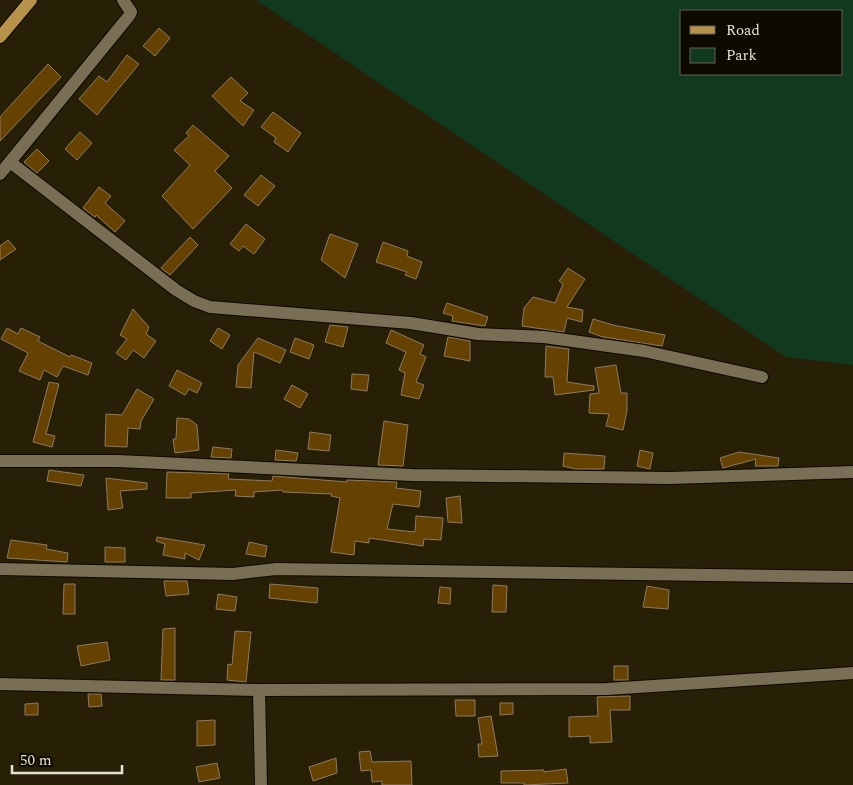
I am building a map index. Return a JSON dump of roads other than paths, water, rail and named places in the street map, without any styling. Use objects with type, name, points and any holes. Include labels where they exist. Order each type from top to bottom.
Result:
[{"type":"main road","points":[[0,37],[31,0]]},
{"type":"street","points":[[0,174],[129,16],[131,12],[129,6],[123,0]]},
{"type":"street","points":[[10,162],[176,290],[194,301],[210,307],[411,323],[478,334],[553,339],[644,350],[762,377]]},
{"type":"street","points":[[0,461],[118,461],[412,475],[670,478],[853,472]]},
{"type":"street","points":[[0,569],[233,574],[276,569],[853,577]]},
{"type":"street","points":[[0,684],[259,690],[607,689],[853,673]]},
{"type":"street","points":[[259,690],[261,785]]}]
